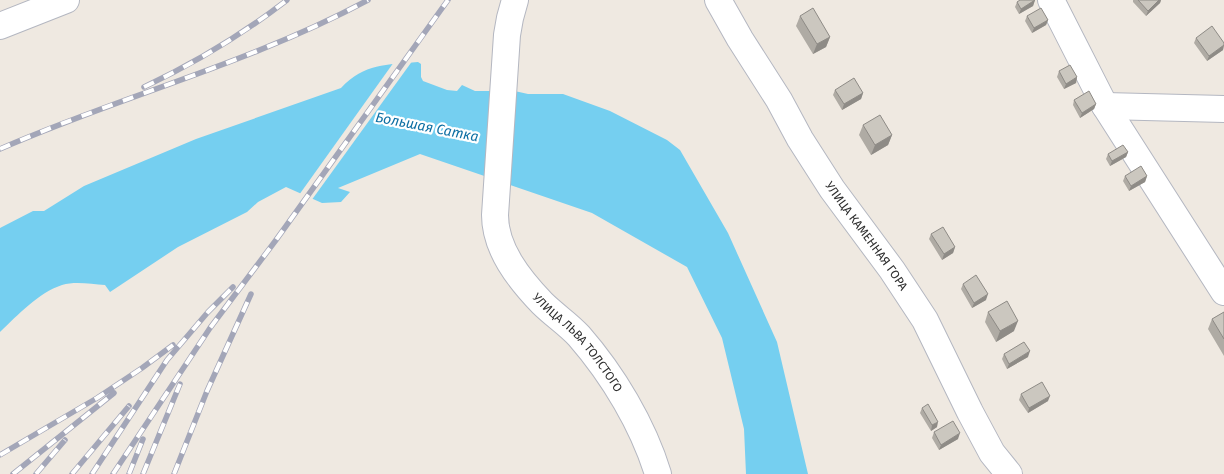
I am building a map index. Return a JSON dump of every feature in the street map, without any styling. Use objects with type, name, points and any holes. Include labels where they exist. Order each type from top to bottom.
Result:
[{"type":"street","points":[[0,26],[66,0]]},
{"type":"street","name":"УЛИЦА ЛЬВА ТОЛСТОГО","points":[[515,0],[507,35],[496,215],[497,237],[508,260],[538,299],[579,336],[604,370],[638,421],[651,450],[658,474]]},
{"type":"street","name":"УЛИЦА КАМЕННАЯ ГОРА","points":[[718,0],[740,39],[779,100],[800,139],[832,189],[892,270],[926,320],[957,387],[992,453],[1009,474]]},
{"type":"street","points":[[1051,0],[1105,106],[1224,292]]},
{"type":"street","points":[[1105,106],[1224,110]]},
{"type":"water","name":"Большая Сатка","points":[[418,62],[421,64],[421,77],[423,81],[447,90],[457,91],[462,85],[475,91],[489,91],[502,88],[528,94],[563,94],[610,111],[667,140],[680,150],[728,233],[777,342],[808,474],[746,474],[744,429],[722,338],[687,267],[592,213],[420,154],[338,188],[350,192],[341,202],[322,203],[286,187],[258,202],[247,212],[178,247],[110,292],[105,285],[72,283],[62,285],[45,293],[0,332],[0,228],[33,211],[44,211],[84,186],[196,139],[341,88],[367,70],[386,65]]},
{"type":"pier","points":[[413,60],[311,201],[299,195],[394,62]]},
{"type":"building","points":[[1020,0],[1035,0],[1021,9],[1017,2]]},
{"type":"building","points":[[1138,0],[1159,0],[1148,11]]},
{"type":"building","points":[[813,8],[830,37],[817,44],[800,16]]},
{"type":"building","points":[[1041,8],[1048,20],[1034,28],[1027,16]]},
{"type":"building","points":[[1212,26],[1224,45],[1209,56],[1196,38]]},
{"type":"building","points":[[1070,65],[1077,77],[1066,84],[1059,71]]},
{"type":"building","points":[[854,78],[863,93],[844,104],[835,90]]},
{"type":"building","points":[[1089,91],[1096,104],[1082,113],[1074,100]]},
{"type":"building","points":[[880,115],[892,135],[875,145],[863,125]]},
{"type":"building","points":[[1123,145],[1128,152],[1112,161],[1108,154]]},
{"type":"building","points":[[1141,166],[1147,176],[1131,186],[1125,176]]},
{"type":"building","points":[[943,227],[955,247],[944,254],[931,234]]},
{"type":"building","points":[[976,275],[988,294],[974,303],[963,284]]},
{"type":"building","points":[[1007,301],[1018,321],[1000,331],[988,312]]},
{"type":"building","points":[[1224,312],[1224,339],[1212,319]]},
{"type":"building","points":[[1024,342],[1030,351],[1009,364],[1004,354]]},
{"type":"building","points":[[1042,382],[1050,396],[1029,408],[1021,394]]},
{"type":"building","points":[[928,404],[938,422],[932,425],[922,408]]},
{"type":"building","points":[[953,421],[960,433],[941,445],[934,432]]},
{"type":"railway","points":[[144,87],[218,47],[253,25],[287,0]]},
{"type":"railway","points":[[0,149],[92,112],[232,61],[324,22],[368,0]]},
{"type":"railway","points":[[113,474],[210,328],[276,240],[448,0]]},
{"type":"railway","points":[[92,474],[167,360],[208,312],[233,287]]},
{"type":"railway","points":[[174,474],[207,391],[251,294]]},
{"type":"railway","points":[[0,455],[97,398],[173,345]]},
{"type":"railway","points":[[143,474],[180,384]]},
{"type":"railway","points":[[13,474],[114,393]]},
{"type":"railway","points":[[72,474],[129,406]]},
{"type":"railway","points":[[129,474],[143,439]]},
{"type":"railway","points":[[36,474],[65,440]]}]
